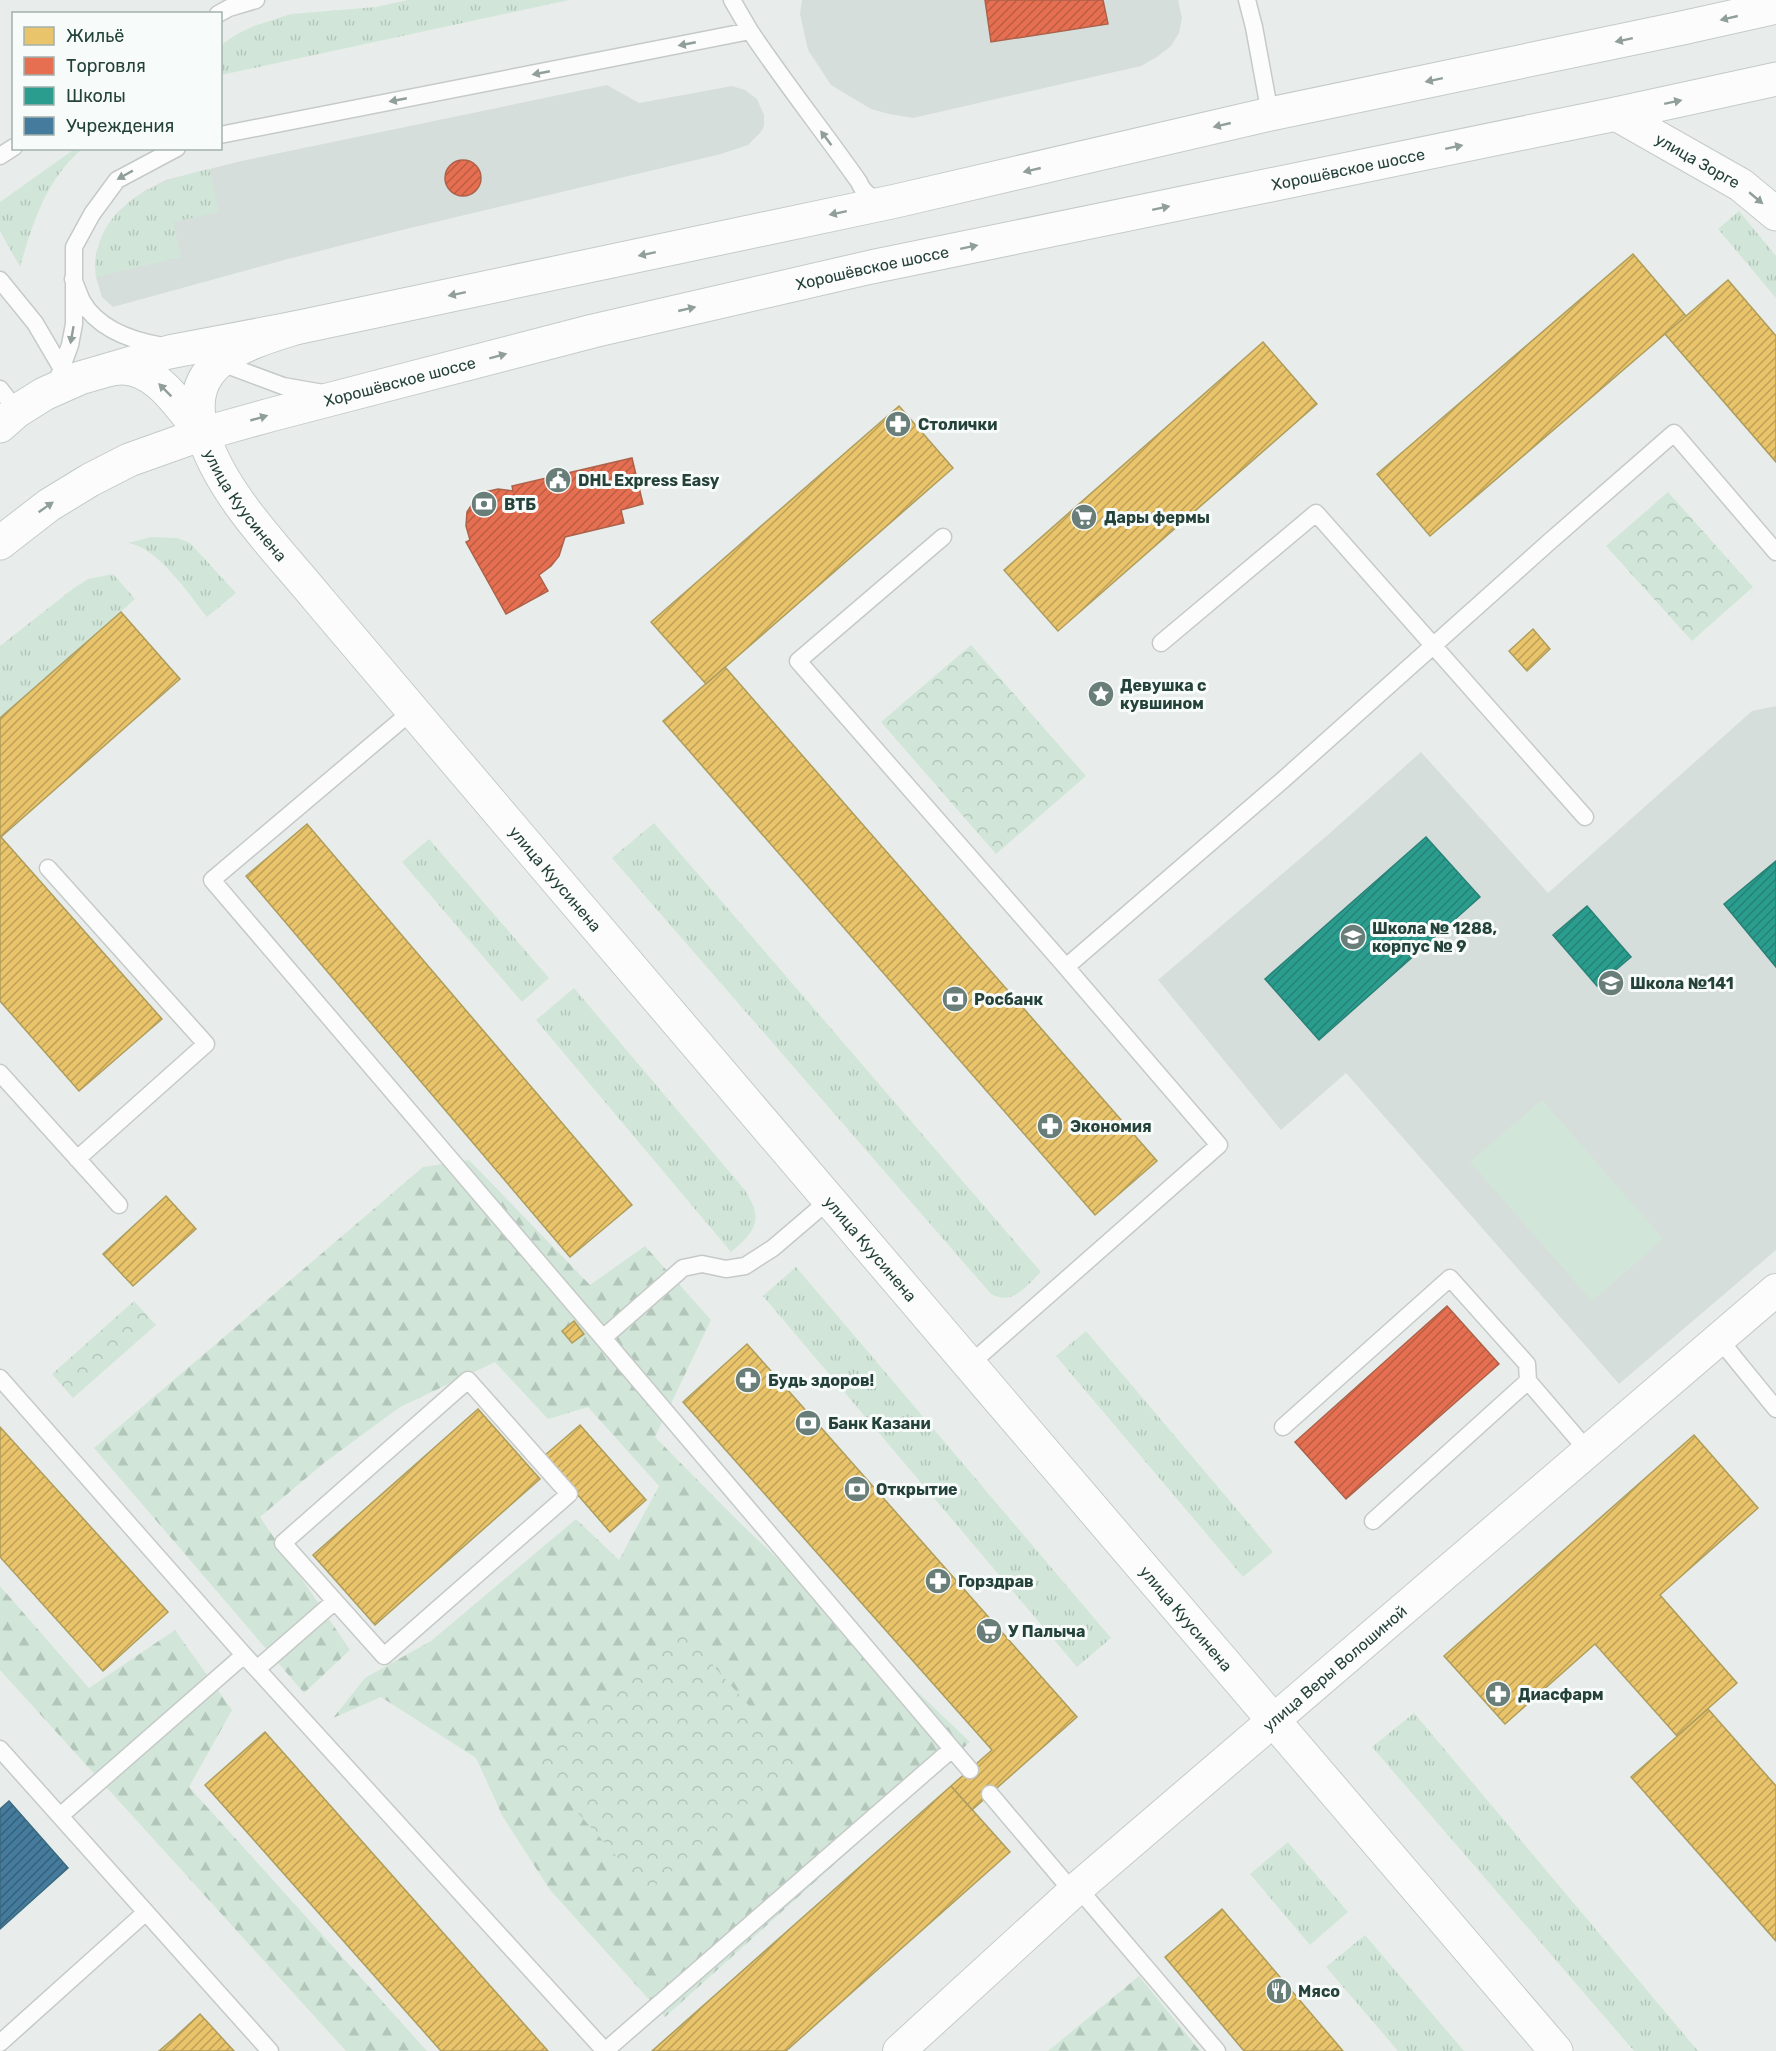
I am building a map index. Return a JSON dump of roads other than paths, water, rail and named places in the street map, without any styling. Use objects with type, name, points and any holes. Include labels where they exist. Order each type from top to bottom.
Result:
[{"type":"main road","points":[[94,373],[169,352],[295,328],[896,201],[1270,114],[1776,7]]},
{"type":"main road","name":"Хорошёвское шоссе","points":[[0,543],[49,505],[129,460],[202,434],[270,415],[593,331],[871,267],[1776,79]]},
{"type":"main road","name":"улица Зорге","points":[[1616,114],[1741,184],[1776,214]]},
{"type":"main road","points":[[202,434],[198,399],[202,385],[217,361],[239,347],[295,328]]},
{"type":"main road","points":[[6,409],[58,379],[120,367],[133,367],[145,373],[181,406],[202,434]]},
{"type":"main road","name":"улица Куусинена","points":[[202,434],[227,485],[252,519],[412,711],[1556,2051]]},
{"type":"street","name":"улица Веры Волошиной","points":[[899,2051],[1076,1890],[1776,1290]]},
{"type":"lane","points":[[222,12],[256,0]]},
{"type":"lane","points":[[732,0],[776,70],[800,99],[863,192],[883,201],[896,201]]},
{"type":"lane","points":[[1247,0],[1270,114]]},
{"type":"lane","points":[[222,135],[750,31]]},
{"type":"lane","points":[[58,379],[70,345],[74,324],[74,247],[92,214],[117,180],[173,150]]},
{"type":"lane","points":[[73,279],[83,303],[105,326],[141,342],[184,350],[283,386],[314,393],[360,393]]},
{"type":"lane","points":[[0,280],[35,323],[58,379]]},
{"type":"lane","points":[[1066,967],[1284,779],[1674,433],[1776,552]]},
{"type":"lane","points":[[1161,643],[1316,513],[1585,817]]},
{"type":"lane","points":[[943,537],[798,662],[1066,967],[1219,1146],[969,1365]]},
{"type":"lane","points":[[412,711],[212,880],[970,1770]]},
{"type":"lane","points":[[48,868],[206,1044],[77,1159]]},
{"type":"lane","points":[[0,1073],[119,1205]]},
{"type":"lane","points":[[603,1338],[683,1268],[702,1264],[726,1269],[745,1266],[773,1248],[828,1201]]},
{"type":"lane","points":[[1283,1427],[1450,1278],[1527,1364],[1528,1381],[1588,1451]]},
{"type":"lane","points":[[1719,1339],[1776,1409]]},
{"type":"lane","points":[[0,1378],[244,1655],[605,2051],[952,1749]]},
{"type":"lane","points":[[468,1380],[569,1494],[384,1656],[335,1601],[284,1542],[468,1380]]},
{"type":"lane","points":[[1372,1521],[1528,1381]]},
{"type":"lane","points":[[257,1669],[335,1601]]},
{"type":"lane","points":[[60,1816],[244,1655]]},
{"type":"lane","points":[[3,1759],[60,1816],[270,2051]]},
{"type":"lane","points":[[990,1794],[1217,2051]]},
{"type":"lane","points":[[0,2043],[146,1912]]},
{"type":"place","name":"Столички","points":[[898,424]]},
{"type":"place","name":"DHL Express Easy","points":[[558,480]]},
{"type":"place","name":"ВТБ","points":[[484,504]]},
{"type":"place","name":"Дары фермы","points":[[1084,517]]},
{"type":"place","name":"Девушка с кувшином","points":[[1101,694]]},
{"type":"place","name":"Школа № 1288, корпус № 9","points":[[1353,937]]},
{"type":"place","name":"Школа №141","points":[[1611,983]]},
{"type":"place","name":"Росбанк","points":[[955,999]]},
{"type":"place","name":"Экономия","points":[[1050,1126]]},
{"type":"place","name":"Будь здоров!","points":[[748,1380]]},
{"type":"place","name":"Банк Казани","points":[[808,1423]]},
{"type":"place","name":"Открытие","points":[[857,1489]]},
{"type":"place","name":"Горздрав","points":[[938,1581]]},
{"type":"place","name":"У Палыча","points":[[989,1631]]},
{"type":"place","name":"Диасфарм","points":[[1498,1694]]},
{"type":"place","name":"Мясо","points":[[1279,1991]]}]
